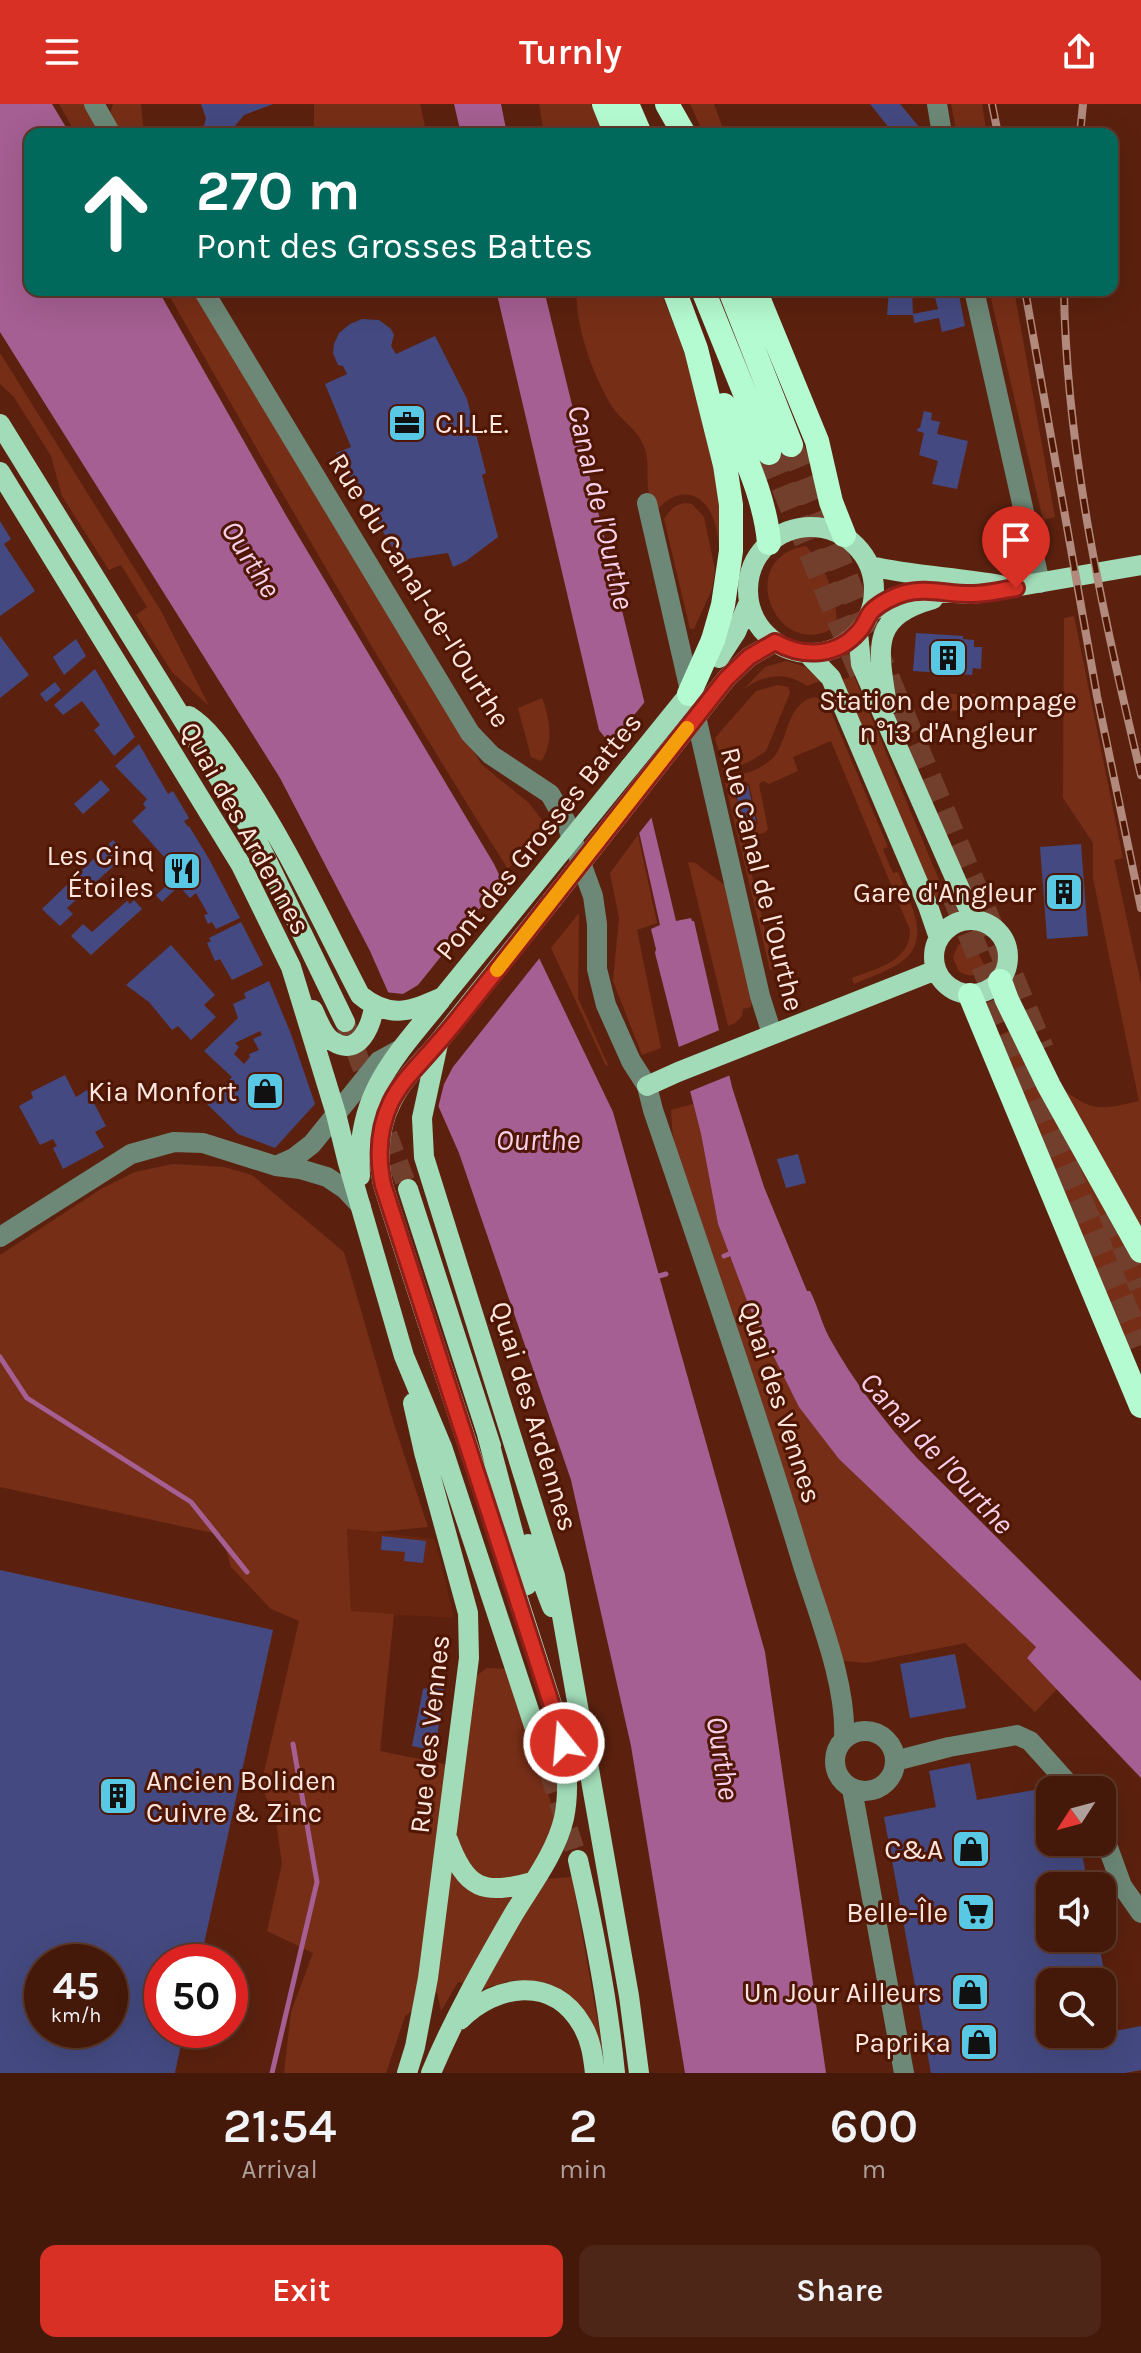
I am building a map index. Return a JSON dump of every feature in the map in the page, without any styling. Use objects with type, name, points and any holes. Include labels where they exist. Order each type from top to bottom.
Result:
[{"type":"highway","points":[[604,104],[614,128]]},
{"type":"highway","points":[[627,104],[637,128]]},
{"type":"highway","points":[[654,104],[664,128]]},
{"type":"highway","points":[[667,104],[681,128]]},
{"type":"highway","points":[[676,296],[696,349],[725,465],[731,505],[729,565],[716,649],[689,694]]},
{"type":"highway","points":[[706,296],[780,449],[732,296]]},
{"type":"highway","points":[[757,296],[817,441],[831,502],[844,535]]},
{"type":"highway","points":[[696,349],[713,376],[761,501],[769,543]]},
{"type":"highway","points":[[1000,981],[1049,1086],[1141,1251]]},
{"type":"highway","points":[[970,995],[1141,1406]]},
{"type":"main road","name":"Quai des Ardennes","points":[[0,425],[256,838],[345,1022]]},
{"type":"main road","name":"Quai des Ardennes","points":[[0,472],[241,865],[291,967],[404,1356],[442,1447],[540,1744]]},
{"type":"main road","points":[[805,527],[825,528],[844,535],[870,566],[874,581],[871,612],[858,633],[843,645],[825,652],[807,653],[785,648],[758,624],[749,602],[751,569],[758,555],[785,532],[805,527]]},
{"type":"main road","points":[[871,612],[904,593],[914,591],[974,594],[1141,565]]},
{"type":"main road","points":[[870,566],[906,574],[975,580],[1016,588]]},
{"type":"main road","points":[[890,729],[882,675],[884,633],[892,619],[908,607],[951,593]]},
{"type":"main road","points":[[716,649],[736,632],[749,602]]},
{"type":"main road","points":[[858,633],[861,664],[973,919]]},
{"type":"main road","name":"Pont des Grosses Battes","points":[[564,1743],[383,1185],[379,1143],[391,1102],[406,1078],[438,1044],[726,679],[749,657],[775,642]]},
{"type":"main road","points":[[807,653],[831,678],[939,938]]},
{"type":"main road","name":"Pont des Grosses Battes","points":[[361,1206],[359,1153],[364,1116],[377,1085],[401,1049],[689,694]]},
{"type":"main road","points":[[177,709],[196,720],[219,744],[264,810],[360,995],[374,1007],[392,1011],[420,1007],[443,997]]},
{"type":"main road","points":[[973,919],[986,922],[998,930],[1006,941],[1009,955],[1007,969],[1000,981],[987,992],[970,995],[944,983],[936,970],[935,948],[947,928],[959,921],[973,919]]},
{"type":"main road","points":[[291,967],[324,1032],[334,1042],[349,1046],[360,1041],[374,1007]]},
{"type":"main road","points":[[647,1086],[936,970]]},
{"type":"main road","name":"Pont des Grosses Battes","points":[[424,1157],[422,1118],[438,1044]]},
{"type":"main road","name":"Quai des Ardennes","points":[[424,1157],[555,1576],[612,1891],[639,2073]]},
{"type":"main road","name":"Quai des Ardennes","points":[[408,1189],[487,1434],[567,1648]]},
{"type":"main road","name":"Rue des Vennes","points":[[404,1356],[424,1452],[468,1613],[469,1658],[428,1978],[407,2073]]},
{"type":"main road","points":[[431,2073],[448,2032],[549,1856],[564,1819],[568,1785],[564,1743],[550,1670],[487,1434]]},
{"type":"main road","points":[[447,1836],[454,1858],[473,1882],[506,1889],[533,1882]]},
{"type":"main road","points":[[578,1860],[604,1985],[615,2073]]},
{"type":"main road","points":[[448,2032],[468,2012],[495,1995],[529,1990],[546,1993],[557,1998],[581,2023],[591,2047],[595,2073]]},
{"type":"street","points":[[94,104],[108,128]]},
{"type":"street","points":[[937,104],[941,128]]},
{"type":"street","name":"Rue du Canal-de-l'Ourthe","points":[[207,296],[470,733],[491,755],[550,794],[566,822],[593,896],[597,924],[597,969],[606,1005],[631,1061],[647,1086]]},
{"type":"street","points":[[975,296],[1040,583]]},
{"type":"street","name":"Rue Canal de l'Ourthe","points":[[647,503],[756,981],[772,1034]]},
{"type":"street","points":[[276,1166],[294,1158],[312,1144],[379,1061],[401,1049]]},
{"type":"street","name":"Quai des Vennes","points":[[647,1086],[768,1449],[833,1662],[846,1716],[844,1738]]},
{"type":"street","points":[[0,1237],[131,1154],[174,1142],[203,1143],[276,1166],[327,1177],[345,1189],[361,1206]]},
{"type":"street","points":[[862,1731],[872,1732],[889,1742],[895,1761],[889,1780],[872,1791],[862,1792],[844,1783],[834,1766],[838,1746],[844,1738],[862,1731]]},
{"type":"street","points":[[895,1761],[949,1747],[1017,1735],[1030,1741],[1061,1776]]},
{"type":"street","points":[[852,1789],[904,2073]]},
{"type":"street","points":[[1111,1856],[1122,1886],[1141,1913]]},
{"type":"shaded area","points":[[59,104],[87,104],[101,128],[73,128]]},
{"type":"shaded area","points":[[113,104],[141,104],[143,128],[115,128],[109,118]]},
{"type":"shaded area","points":[[314,104],[420,104],[426,128],[313,128]]},
{"type":"shaded area","points":[[539,104],[591,104],[600,128],[543,128]]},
{"type":"shaded area","points":[[690,104],[714,104],[723,128],[701,128]]},
{"type":"shaded area","points":[[951,104],[982,104],[986,128],[956,128]]},
{"type":"shaded area","points":[[169,296],[201,296],[482,765],[529,803],[545,824],[508,869],[376,654]]},
{"type":"shaded area","points":[[576,296],[662,296],[687,358],[722,483],[722,561],[713,518],[701,501],[694,496],[678,495],[655,513],[649,494],[644,446],[607,398],[580,327]]},
{"type":"shaded area","points":[[990,296],[1015,296],[1055,517],[1043,520]]},
{"type":"shaded area","points":[[0,353],[161,611],[209,706],[172,672],[136,615],[147,607],[121,565],[109,570],[62,496],[51,456],[14,397],[0,384]]},
{"type":"shaded area","points":[[692,504],[704,517],[715,570],[712,589],[694,629],[690,629],[664,519],[673,508]]},
{"type":"shaded area","points":[[806,546],[829,583],[835,604],[837,626],[815,635],[796,632],[781,621],[771,606],[767,587],[771,569],[784,555]]},
{"type":"shaded area","points":[[1074,616],[1123,858],[1114,860],[1141,984],[1141,1228],[1064,1090],[1091,1106],[1117,1106],[1139,1101],[1093,878],[1093,843],[1063,798],[1064,618]]},
{"type":"shaded area","points":[[786,661],[806,667],[820,681],[807,686],[791,678],[775,676],[743,690],[765,667]]},
{"type":"shaded area","points":[[854,676],[945,894],[934,899],[841,680]]},
{"type":"shaded area","points":[[778,685],[788,687],[790,693],[766,751],[749,762],[724,771],[715,738],[756,691]]},
{"type":"shaded area","points":[[936,694],[1014,694],[1013,710],[935,711]]},
{"type":"shaded area","points":[[814,697],[826,700],[888,847],[883,849],[893,873],[898,872],[916,923],[914,947],[907,957],[890,969],[854,984],[852,978],[898,957],[909,941],[910,930],[831,741],[793,757],[798,771],[769,784],[763,781],[759,784],[768,829],[764,833],[743,837],[774,969],[770,970],[725,783],[732,779],[743,827],[758,824],[749,784],[742,774],[761,767],[773,758],[794,712],[805,700]]},
{"type":"shaded area","points":[[542,698],[549,731],[548,747],[541,761],[531,757],[518,708]]},
{"type":"shaded area","points":[[638,835],[657,923],[637,930],[661,1048],[642,1055],[613,981],[619,918],[610,873]]},
{"type":"shaded area","points":[[688,862],[695,863],[726,886],[752,999],[751,1007],[743,1009],[742,1016],[728,1026]]},
{"type":"shaded area","points":[[579,913],[578,998],[606,1066],[551,948]]},
{"type":"shaded area","points":[[971,940],[986,968],[972,975],[958,970],[953,957],[958,945]]},
{"type":"shaded area","points":[[1009,1031],[1141,1264],[1141,1336],[1123,1343],[993,1038]]},
{"type":"shaded area","points":[[693,1104],[718,1224],[750,1309],[840,1459],[1036,1647],[1027,1658],[1057,1689],[1035,1712],[965,1643],[865,1663],[835,1660],[674,1152],[671,1110]]},
{"type":"shaded area","points":[[173,1164],[224,1167],[252,1175],[344,1252],[394,1424],[428,1527],[376,1532],[347,1529],[351,1611],[394,1614],[380,1751],[464,1768],[476,1676],[487,1668],[509,1669],[555,1816],[548,1846],[531,1880],[572,1877],[603,2052],[586,2017],[543,1983],[514,1980],[478,1990],[479,1986],[458,1982],[441,2011],[437,1992],[405,2016],[386,2073],[284,2073],[291,2012],[313,1953],[267,1931],[282,1864],[276,1821],[261,1785],[299,1621],[271,1609],[231,1567],[222,1535],[0,1487],[0,1255],[101,1189],[135,1172]]},
{"type":"shaded area","points":[[347,1529],[435,1539],[454,1618],[351,1612]]},
{"type":"water","name":"Ourthe","points":[[0,104],[52,104],[66,128],[24,128],[24,296],[161,296],[287,517],[494,864],[613,1112],[765,1652],[826,2073],[685,2073],[631,1746],[571,1480],[459,1153],[370,951],[280,778],[0,332]]},
{"type":"water","points":[[454,104],[501,104],[506,128],[460,128]]},
{"type":"water","name":"Canal de l'Ourthe","points":[[497,296],[545,296],[648,717],[630,727],[676,921],[691,918],[694,921],[732,1087],[764,1187],[807,1291],[810,1291],[826,1331],[848,1369],[905,1444],[1141,1681],[1141,1778],[1027,1658],[1036,1647],[839,1459],[799,1407],[750,1309],[718,1224],[701,1134],[655,953],[651,929],[660,925],[640,836],[615,743],[610,744],[599,730]]},
{"type":"pier","points":[[648,698],[652,718],[635,729],[655,813],[636,837],[612,747],[608,747]]},
{"type":"pier","points":[[505,877],[542,955],[453,1067],[444,1084],[437,1112],[384,992],[403,994],[418,985]]},
{"type":"pier","points":[[722,1029],[733,1074],[686,1093],[674,1049]]},
{"type":"building","points":[[201,104],[273,104],[244,115],[235,128],[204,128],[206,118]]},
{"type":"building","points":[[870,104],[900,104],[920,128],[889,128]]},
{"type":"building","points":[[889,296],[912,296],[913,314],[938,309],[935,296],[959,296],[965,326],[942,332],[939,318],[914,323],[913,315],[887,315]]},
{"type":"building","name":"C.I.L.E.","points":[[362,319],[379,320],[391,329],[394,335],[391,346],[396,354],[435,336],[467,399],[498,537],[453,567],[448,553],[400,560],[336,453],[351,447],[325,384],[347,374],[343,366],[338,365],[333,353],[334,344],[339,333]]},
{"type":"building","points":[[924,411],[932,413],[931,420],[940,422],[937,434],[968,441],[957,489],[932,484],[938,461],[919,455],[924,433],[917,431]]},
{"type":"building","points":[[0,521],[11,539],[4,544],[35,591],[0,616]]},
{"type":"building","name":"Station de pompage n°13 d'Angleur","points":[[916,633],[963,636],[963,639],[974,640],[974,647],[982,647],[981,669],[973,668],[972,675],[913,671]]},
{"type":"building","points":[[0,636],[29,675],[0,698]]},
{"type":"building","points":[[76,639],[86,656],[64,675],[53,657]]},
{"type":"building","points":[[95,669],[135,737],[114,756],[94,730],[100,725],[82,701],[63,715],[54,705]]},
{"type":"building","points":[[55,682],[61,690],[46,702],[40,694]]},
{"type":"building","points":[[139,744],[168,794],[173,791],[189,818],[184,821],[209,859],[240,918],[216,929],[212,922],[208,924],[204,915],[208,914],[196,893],[190,898],[179,886],[162,902],[156,895],[172,881],[166,874],[173,867],[132,821],[146,808],[143,804],[147,799],[115,766]]},
{"type":"building","points":[[101,780],[110,790],[83,814],[74,804]]},
{"type":"building","points":[[748,786],[756,821],[743,824],[735,789]]},
{"type":"building","points":[[113,840],[127,854],[67,908],[73,914],[60,926],[42,909]]},
{"type":"building","name":"Gare d'Angleur","points":[[1081,844],[1088,936],[1047,939],[1040,847]]},
{"type":"building","points":[[134,900],[142,909],[91,955],[71,936],[83,924],[92,932],[127,901],[130,904]]},
{"type":"building","points":[[241,922],[263,965],[232,980],[220,959],[215,961],[207,943],[211,941],[209,938]]},
{"type":"building","points":[[171,945],[215,995],[204,1005],[216,1017],[191,1040],[178,1026],[172,1030],[149,1002],[126,985]]},
{"type":"building","points":[[269,981],[315,1104],[275,1148],[238,1134],[207,1104],[232,1077],[204,1051],[238,1018],[233,1004],[246,998],[244,993]],"holes":[[[260,1031],[262,1035],[253,1039],[259,1050],[249,1054],[244,1064],[234,1054],[239,1047],[235,1043]]]},
{"type":"building","points":[[65,1075],[76,1097],[87,1090],[106,1126],[95,1132],[104,1147],[63,1169],[53,1148],[57,1146],[53,1139],[40,1145],[19,1106],[33,1098],[31,1092]]},
{"type":"building","points":[[798,1154],[806,1183],[786,1188],[777,1159]]},
{"type":"building","points":[[382,1536],[426,1541],[423,1563],[404,1561],[405,1552],[381,1550]]},
{"type":"building","name":"Ancien Boliden Cuivre & Zinc","points":[[0,1570],[273,1630],[204,1944],[144,1944],[144,2048],[180,2048],[175,2073],[0,2073]]},
{"type":"building","points":[[955,1654],[966,1708],[910,1718],[900,1664]]},
{"type":"building","points":[[445,1683],[435,1751],[412,1746],[423,1689]]},
{"type":"building","name":"Belle-Île","points":[[970,1763],[977,1800],[1036,1790],[1036,1856],[1083,1856],[1085,1872],[1036,1872],[1036,1952],[1101,1952],[1103,1968],[1036,1968],[1036,2048],[1116,2048],[1116,2031],[1141,2026],[1141,2070],[1125,2073],[931,2073],[884,1817],[936,1807],[929,1771]]},
{"type":"waterway","points":[[724,1256],[729,1254]]},
{"type":"waterway","points":[[659,1276],[666,1274]]},
{"type":"waterway","points":[[0,1357],[27,1398],[191,1502],[247,1572]]},
{"type":"waterway","points":[[272,2073],[317,1882],[293,1744]]},
{"type":"tunnel","points":[[791,445],[1042,1049]]},
{"type":"tunnel","points":[[769,453],[861,673]]},
{"type":"tunnel","points":[[955,899],[1141,1345]]},
{"type":"tunnel","points":[[345,1022],[408,1189]]},
{"type":"tunnel","points":[[1110,1212],[1141,1287]]},
{"type":"tunnel","points":[[540,1744],[578,1860]]},
{"type":"railway","points":[[992,104],[997,128]]},
{"type":"railway","points":[[1081,128],[1083,104]]},
{"type":"railway","points":[[1026,296],[1097,696],[1141,908]]},
{"type":"railway","points":[[1064,296],[1066,350],[1079,473],[1101,596],[1141,775]]},
{"type":"slow traffic","points":[[497,970],[687,728]]},
{"type":"place","name":"C.I.L.E.","points":[[407,423]]},
{"type":"place","name":"Station de pompage n°13 d'Angleur","points":[[948,658]]},
{"type":"place","name":"Les Cinq Étoiles","points":[[182,871]]},
{"type":"place","name":"Gare d'Angleur","points":[[1064,892]]},
{"type":"place","name":"Kia Monfort","points":[[265,1091]]},
{"type":"place","name":"Ancien Boliden Cuivre & Zinc","points":[[118,1796]]},
{"type":"place","name":"C&A","points":[[971,1849]]},
{"type":"place","name":"Belle-Île","points":[[976,1912]]},
{"type":"place","name":"Un Jour Ailleurs","points":[[970,1992]]},
{"type":"place","name":"Paprika","points":[[979,2042]]},
{"type":"route","points":[[564,1743],[383,1185],[379,1143],[391,1102],[406,1078],[438,1044],[726,679],[749,657],[775,642],[795,652],[807,653],[825,652],[843,645],[858,633],[871,612],[904,593],[974,594],[1016,588]]}]
